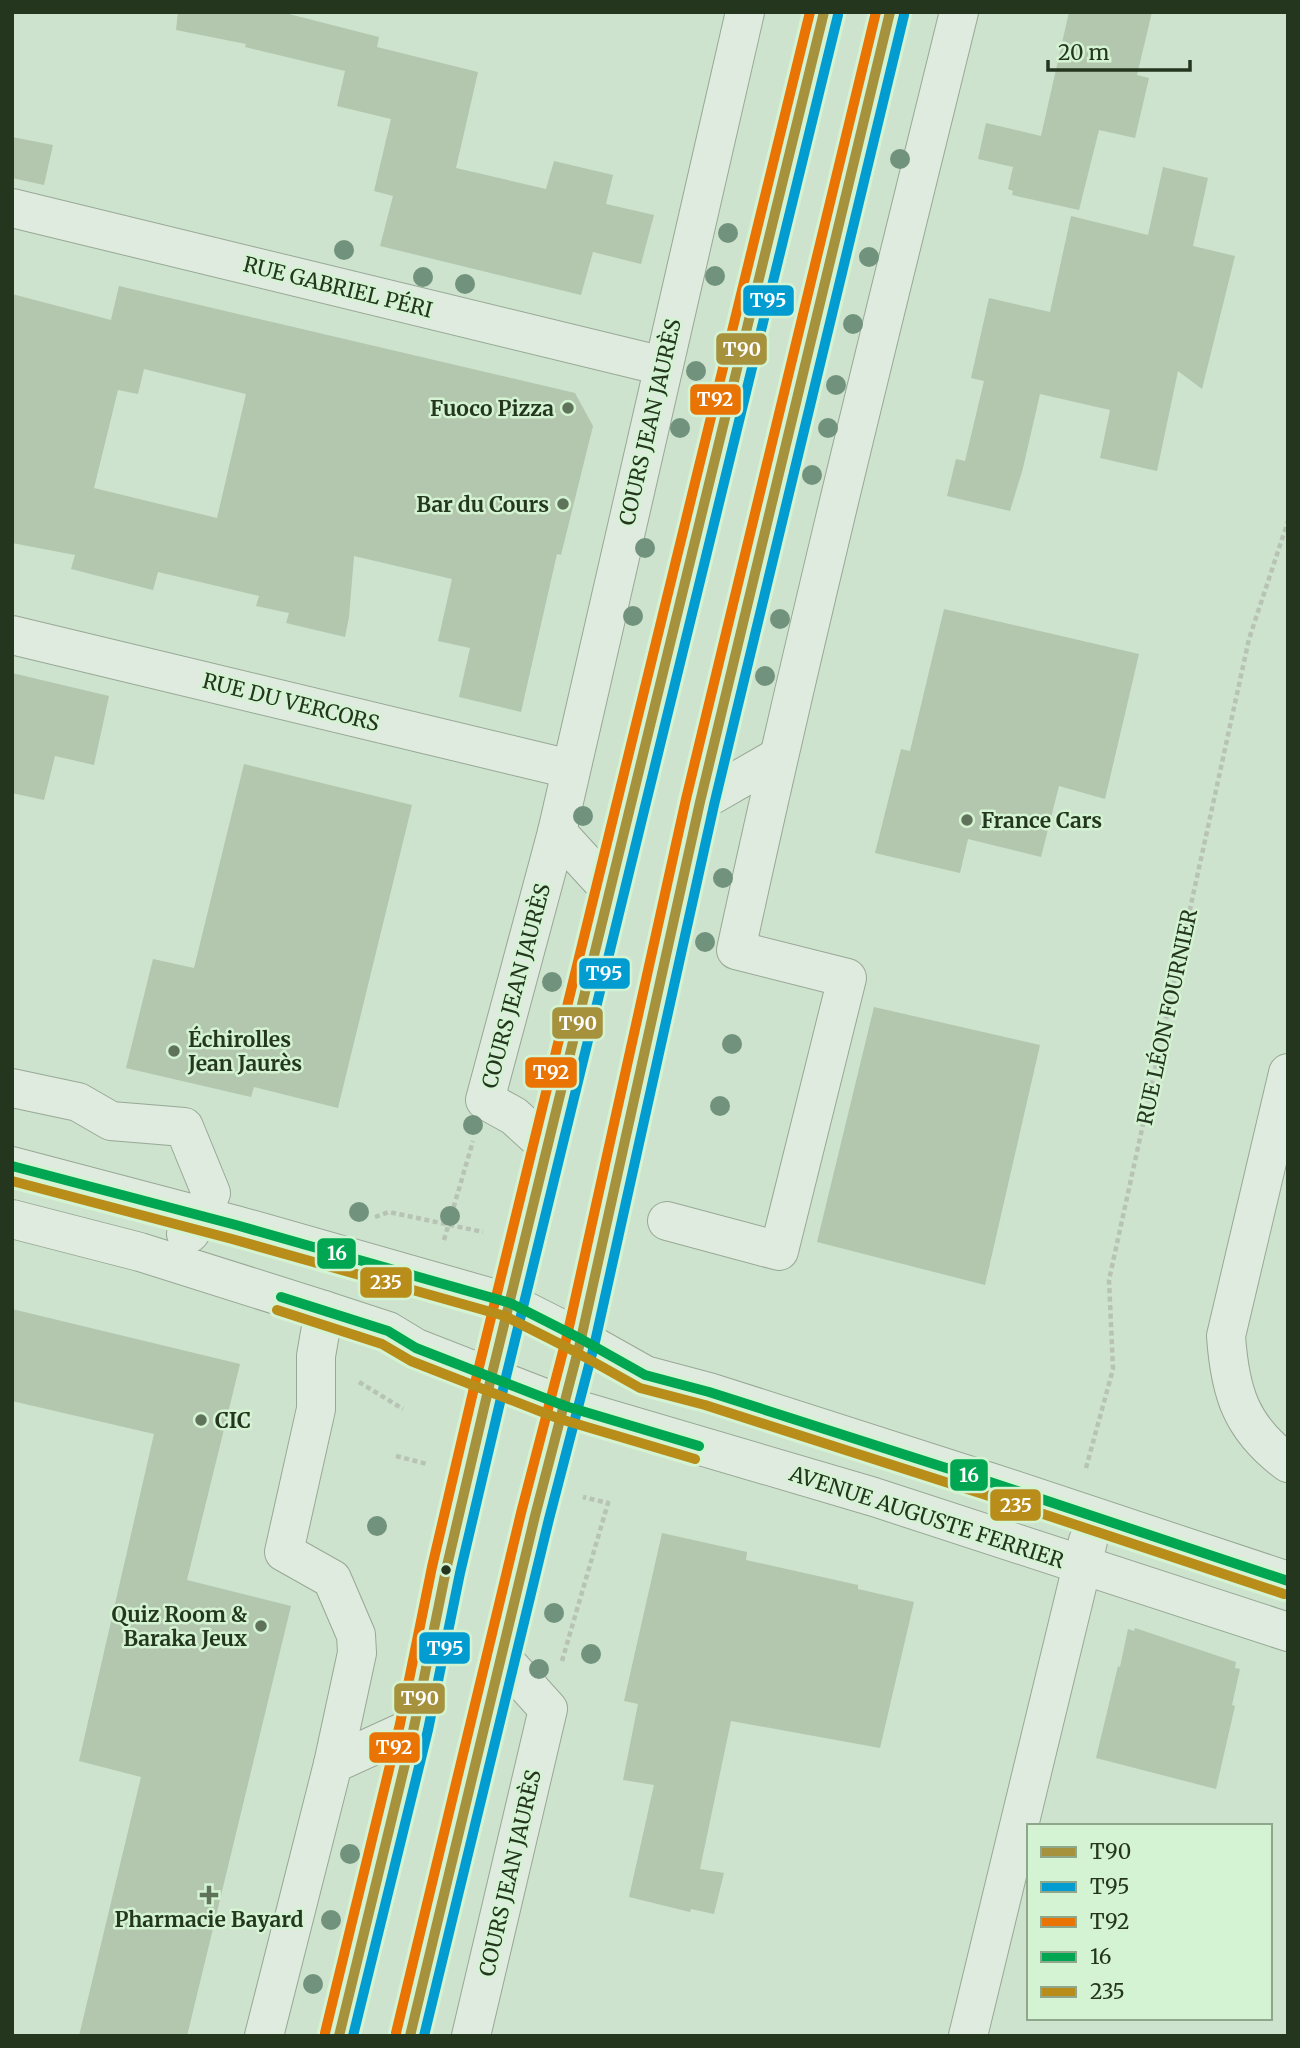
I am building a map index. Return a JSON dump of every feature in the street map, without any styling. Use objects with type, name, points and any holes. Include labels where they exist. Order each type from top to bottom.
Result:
[{"type":"main road","points":[[340,2036],[414,1727],[446,1570],[491,1378],[824,12]]},
{"type":"main road","points":[[410,2036],[535,1516],[582,1339],[700,802],[890,12]]},
{"type":"street","name":"COURS JEAN JAURÈS","points":[[548,1147],[514,1116],[485,1100],[557,831],[745,12]]},
{"type":"street","points":[[667,1221],[779,1251],[847,978],[736,950],[847,463],[959,12]]},
{"type":"street","name":"RUE GABRIEL PÉRI","points":[[12,208],[663,366]]},
{"type":"street","name":"RUE DU VERCORS","points":[[12,635],[570,769]]},
{"type":"street","points":[[700,802],[778,757]]},
{"type":"street","points":[[557,831],[611,891]]},
{"type":"street","points":[[1288,1073],[1226,1336],[1229,1372],[1244,1417],[1272,1451],[1288,1463]]},
{"type":"street","points":[[12,1088],[78,1102],[111,1121],[184,1127],[211,1194],[190,1233],[165,1237],[12,1191]]},
{"type":"street","points":[[12,1166],[202,1215],[510,1303],[582,1339],[645,1375],[709,1392],[1288,1581]]},
{"type":"street","name":"AVENUE AUGUSTE FERRIER","points":[[12,1219],[140,1252],[324,1310],[388,1331],[416,1348],[565,1406],[874,1497],[1288,1632]]},
{"type":"street","points":[[264,2036],[357,1653],[356,1635],[332,1579],[284,1552],[316,1409],[316,1356],[324,1310]]},
{"type":"street","points":[[968,2036],[1093,1517]]},
{"type":"street","points":[[501,1657],[548,1709]]},
{"type":"street","name":"COURS JEAN JAURÈS","points":[[471,2036],[548,1709]]},
{"type":"street","points":[[332,1764],[414,1727]]},
{"type":"path","name":"RUE LÉON FOURNIER","points":[[1093,1517],[1086,1484],[1086,1468],[1113,1369],[1109,1280],[1249,639],[1288,521]]},
{"type":"path","name":"COURS JEAN JAURÈS","points":[[431,1281],[485,1100]]},
{"type":"path","points":[[365,1220],[389,1212],[484,1233]]},
{"type":"path","points":[[548,1709],[608,1503]]},
{"type":"building","points":[[178,12],[281,12],[379,37],[377,47],[478,72],[456,168],[546,189],[554,161],[613,175],[606,204],[654,215],[641,264],[593,252],[581,295],[380,246],[393,196],[374,191],[391,119],[337,106],[345,71],[245,47],[246,44],[176,30]]},
{"type":"building","points":[[1069,12],[1152,12],[1137,75],[1149,78],[1135,138],[1099,130],[1079,210],[1012,195],[1013,191],[1008,189],[1013,167],[978,159],[986,123],[1041,136]]},
{"type":"building","points":[[12,137],[53,145],[44,185],[12,178]]},
{"type":"building","points":[[1163,167],[1208,178],[1193,246],[1235,256],[1202,389],[1178,371],[1157,471],[1100,458],[1110,410],[1040,394],[1010,511],[947,496],[956,459],[965,461],[984,381],[971,378],[989,298],[1050,312],[1071,216],[1148,235]]},
{"type":"building","points":[[119,286],[575,393],[593,426],[561,555],[557,554],[521,712],[459,697],[470,648],[438,641],[452,579],[354,556],[345,637],[286,623],[289,613],[256,606],[259,596],[158,572],[153,590],[71,569],[75,555],[12,543],[12,294],[111,320]],"holes":[[[144,369],[246,394],[217,518],[94,488],[118,390],[138,394]]]},
{"type":"building","points":[[944,609],[1139,654],[1105,799],[1059,786],[1041,857],[968,839],[960,873],[875,853],[901,749],[910,751]]},
{"type":"building","points":[[12,673],[109,696],[94,765],[55,756],[44,800],[12,793]]},
{"type":"building","points":[[244,764],[412,805],[338,1108],[254,1087],[251,1097],[126,1068],[153,959],[194,968]]},
{"type":"building","points":[[874,1007],[1040,1045],[985,1285],[817,1242]]},
{"type":"building","points":[[12,1309],[240,1364],[187,1580],[291,1606],[187,2036],[79,2036],[141,1777],[79,1761],[154,1434],[12,1401]]},
{"type":"building","points":[[662,1533],[747,1552],[746,1560],[858,1585],[858,1589],[914,1602],[880,1748],[731,1721],[700,1869],[724,1873],[714,1914],[691,1909],[690,1912],[629,1897],[654,1785],[623,1780],[638,1704],[624,1701]]},
{"type":"building","points":[[1135,1628],[1236,1662],[1235,1668],[1240,1669],[1232,1705],[1235,1706],[1216,1789],[1096,1758],[1128,1629],[1134,1631]]},
{"type":"transit line","name":"T92","points":[[325,2033],[400,1724],[432,1567],[477,1375],[810,12]]},
{"type":"transit line","name":"T90","points":[[339,2036],[414,1727],[446,1570],[491,1378],[824,12]]},
{"type":"transit line","name":"T92","points":[[396,2033],[521,1513],[567,1336],[686,799],[876,12]]},
{"type":"transit line","name":"T90","points":[[410,2036],[535,1516],[581,1339],[700,802],[890,12]]},
{"type":"transit line","name":"T95","points":[[353,2036],[428,1730],[460,1573],[505,1381],[838,15]]},
{"type":"transit line","name":"T95","points":[[424,2036],[549,1519],[595,1342],[714,805],[904,15]]},
{"type":"transit line","name":"16","points":[[12,1166],[236,1225],[510,1303],[645,1375],[709,1392],[990,1482],[1288,1581]]},
{"type":"transit line","name":"235","points":[[12,1181],[232,1239],[505,1316],[640,1388],[705,1405],[1284,1594]]},
{"type":"transit line","name":"16","points":[[281,1297],[388,1331],[416,1348],[565,1406],[699,1446]]},
{"type":"transit line","name":"235","points":[[277,1310],[382,1344],[411,1361],[560,1419],[695,1459]]},
{"type":"place","name":"Fuoco Pizza","points":[[568,408]]},
{"type":"place","name":"Bar du Cours","points":[[563,504]]},
{"type":"place","name":"France Cars","points":[[967,820]]},
{"type":"place","name":"Échirolles Jean Jaurès","points":[[174,1051]]},
{"type":"place","name":"CIC","points":[[201,1420]]},
{"type":"place","name":"Quiz Room & Baraka Jeux","points":[[261,1626]]},
{"type":"place","name":"Pharmacie Bayard","points":[[209,1895]]}]
